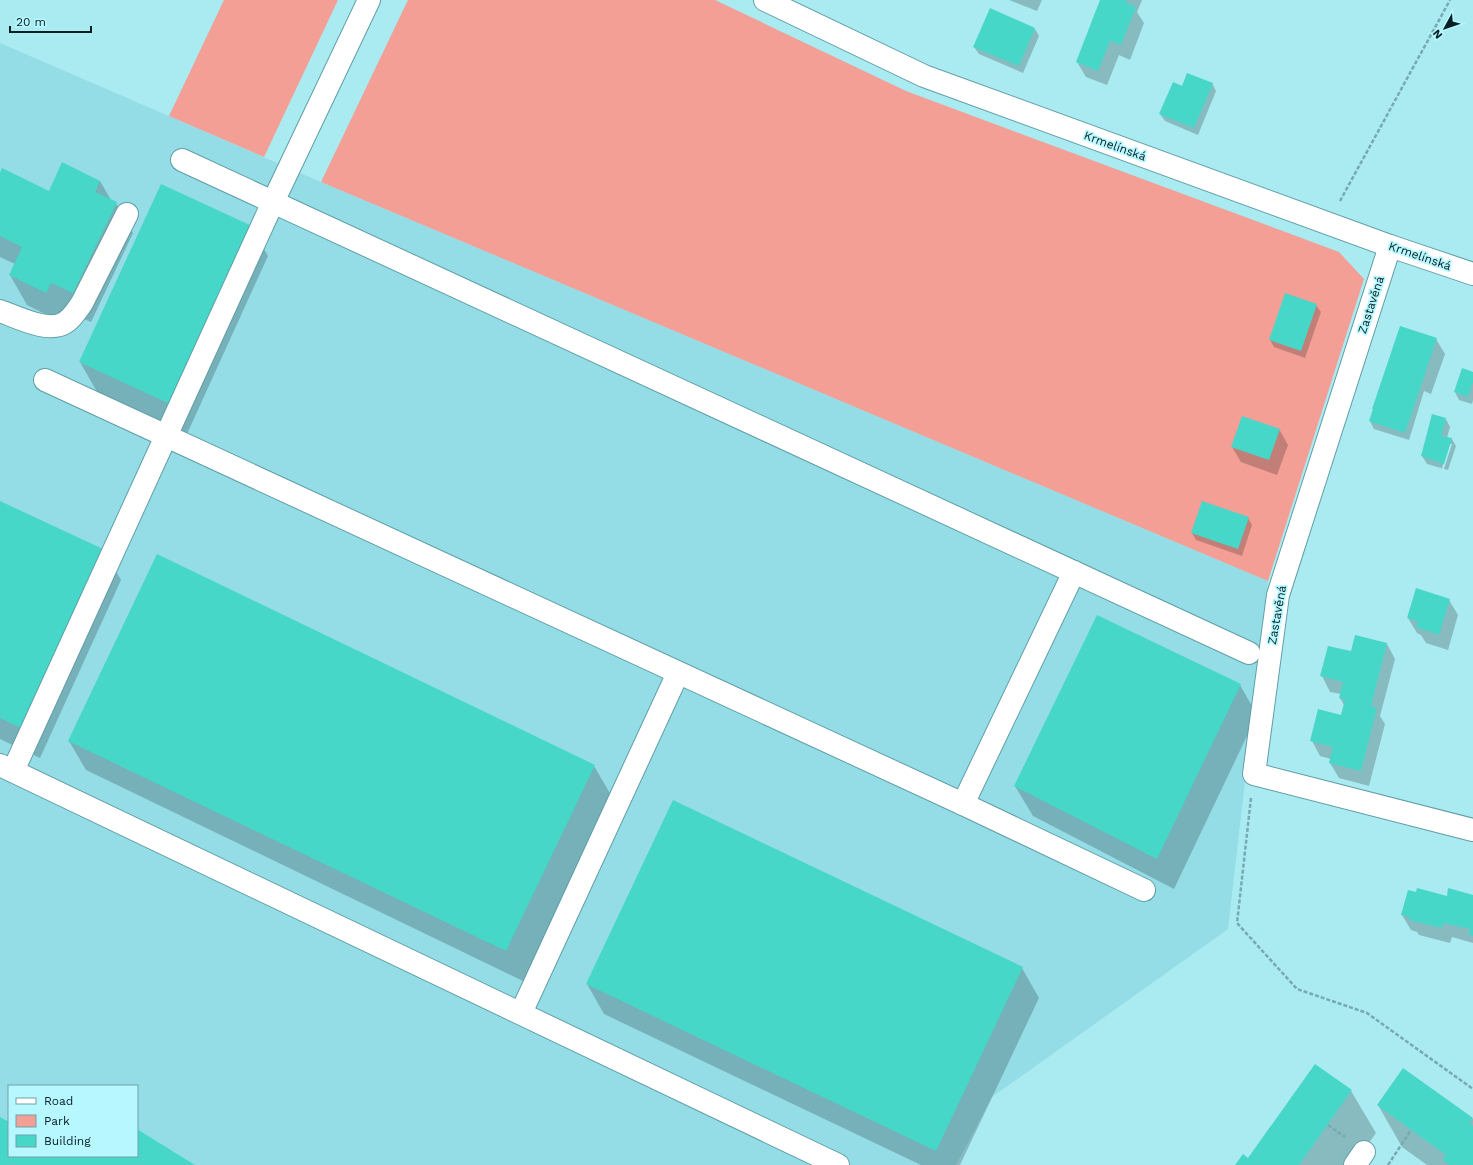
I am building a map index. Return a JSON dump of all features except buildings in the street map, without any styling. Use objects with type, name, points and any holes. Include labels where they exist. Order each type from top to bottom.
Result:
[{"type":"street","points":[[369,0],[273,202],[166,437],[7,768],[838,1165]]},
{"type":"street","name":"Krmelínská","points":[[765,0],[924,76],[1328,224],[1473,274]]},
{"type":"street","points":[[182,160],[1249,653]]},
{"type":"street","points":[[2,317],[28,321],[46,326],[58,326],[65,323],[75,314],[82,303],[127,214]]},
{"type":"street","name":"Zastavěná","points":[[1254,774],[1278,595],[1390,246]]},
{"type":"street","points":[[45,380],[963,804],[1144,890]]},
{"type":"street","points":[[963,804],[1074,572]]},
{"type":"street","points":[[521,1013],[678,673]]},
{"type":"street","points":[[1254,774],[1473,830]]},
{"type":"path","points":[[1328,224],[1450,0]]},
{"type":"path","points":[[1254,774],[1237,923],[1297,989],[1367,1013],[1473,1089]]},
{"type":"path","points":[[1388,1165],[1411,1130]]},
{"type":"shaded area","points":[[0,43],[321,182],[1268,581],[1228,929],[992,1097],[956,1165],[195,1165],[138,1130],[138,1085],[8,1085],[8,1122],[0,1118]]},
{"type":"green space","points":[[224,0],[338,0],[264,157],[169,116]]},
{"type":"green space","points":[[408,0],[715,0],[906,91],[1339,252],[1364,279],[1268,581],[321,182]]}]
